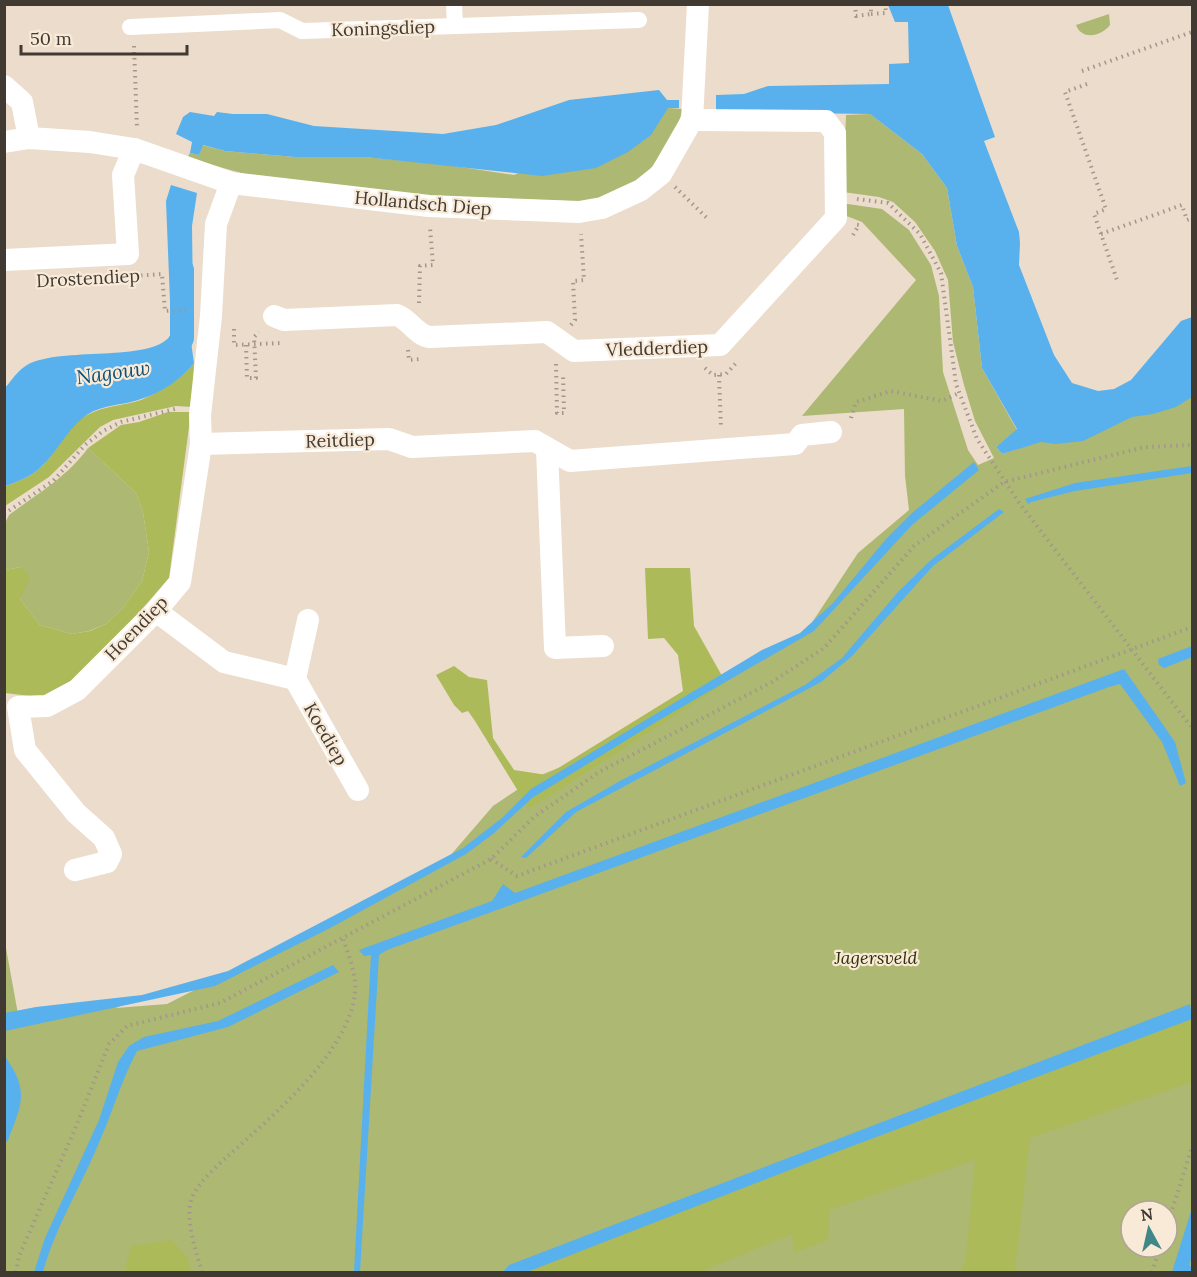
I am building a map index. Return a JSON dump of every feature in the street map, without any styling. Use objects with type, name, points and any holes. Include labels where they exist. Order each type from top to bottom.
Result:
[{"type":"street","points":[[454,4],[454,26]]},
{"type":"street","name":"Hollandsch Diep","points":[[4,142],[29,138],[90,142],[134,149],[231,183],[429,206],[579,212],[602,208],[641,190],[661,174],[692,120],[698,4]]},
{"type":"street","name":"Koningsdiep","points":[[130,27],[280,20],[302,31],[639,20]]},
{"type":"street","points":[[4,86],[22,102],[29,138]]},
{"type":"street","name":"Vledderdiep","points":[[274,316],[280,320],[287,320],[397,315],[426,336],[547,333],[574,351],[720,345],[836,218],[835,133],[826,122],[692,120]]},
{"type":"street","name":"Drostendiep","points":[[4,260],[128,254],[123,175],[134,149]]},
{"type":"street","name":"Hoendiep","points":[[75,870],[107,862],[111,854],[108,846],[104,838],[76,813],[24,750],[11,706],[47,706],[77,690],[156,611],[180,582],[201,444],[200,415],[210,336],[216,224],[231,183]]},
{"type":"street","name":"Reitdiep","points":[[201,444],[389,439],[412,447],[535,441],[570,461],[795,444],[802,435],[831,432]]},
{"type":"street","points":[[547,448],[555,648],[603,646]]},
{"type":"street","points":[[156,611],[224,662],[295,679],[308,620]]},
{"type":"street","name":"Koediep","points":[[295,679],[358,790]]},
{"type":"path","points":[[855,4],[856,16],[886,13],[885,4]]},
{"type":"path","points":[[871,4],[871,14]]},
{"type":"path","points":[[130,27],[133,38],[138,129],[134,149]]},
{"type":"path","points":[[1082,71],[1192,32]]},
{"type":"path","points":[[1087,84],[1065,92],[1106,209],[1094,214],[1117,280]]},
{"type":"path","points":[[661,174],[709,220]]},
{"type":"path","points":[[836,195],[888,203],[920,234],[941,273],[946,327],[956,384],[977,439],[1004,482],[1192,728]]},
{"type":"path","points":[[1101,234],[1182,205],[1187,220],[1192,218]]},
{"type":"path","points":[[410,324],[418,315],[420,266],[433,266],[429,206]]},
{"type":"path","points":[[559,341],[575,320],[573,281],[584,280],[579,212]]},
{"type":"path","name":"Drostendiep","points":[[134,276],[162,274],[165,311],[173,310]]},
{"type":"path","points":[[246,345],[248,378],[256,378],[254,337]]},
{"type":"path","points":[[556,368],[557,413],[564,413],[563,374]]},
{"type":"path","points":[[719,375],[722,451]]},
{"type":"path","points":[[851,418],[856,402],[891,391],[942,401],[959,393]]},
{"type":"path","points":[[4,514],[53,481],[85,445],[103,431],[121,422],[165,410],[188,409]]},
{"type":"path","points":[[16,1272],[19,1256],[75,1130],[109,1044],[127,1026],[220,1003],[491,859],[534,817],[599,772],[772,682],[824,648],[914,546],[1004,482],[1145,447],[1192,445]]},
{"type":"path","points":[[491,859],[517,876],[1192,627]]},
{"type":"path","points":[[202,1272],[190,1223],[191,1203],[207,1175],[281,1108],[330,1053],[348,1021],[355,991],[353,968],[343,938]]},
{"type":"path","points":[[1176,1199],[1192,1147]]},
{"type":"green space","points":[[1109,14],[1110,25],[1097,34],[1087,35],[1076,25]]},
{"type":"green space","points":[[668,108],[683,109],[673,139],[641,181],[595,202],[359,193],[263,179],[187,158],[190,153],[199,155],[202,145],[225,151],[295,157],[365,157],[448,165],[514,175]]},
{"type":"green space","name":"Jagersveld","points":[[870,114],[922,154],[947,188],[957,246],[973,287],[982,368],[1017,430],[996,447],[1002,454],[1192,390],[1192,1272],[5,1272],[4,937],[18,1014],[134,999],[116,1008],[167,1004],[443,864],[493,806],[536,777],[598,752],[807,630],[858,553],[909,510],[905,476],[904,409],[802,416],[916,280],[862,222],[844,215],[841,203],[882,209],[909,230],[931,265],[939,296],[943,372],[968,450],[978,465],[994,458],[975,421],[964,385],[953,342],[948,280],[935,251],[915,222],[893,202],[879,197],[843,192],[846,115]]},
{"type":"green space","points":[[194,363],[192,407],[176,406],[113,420],[100,427],[49,477],[5,506],[5,486],[37,471],[80,420],[101,409],[148,397],[177,380]]},
{"type":"green space","points":[[168,412],[191,412],[169,578],[94,664],[62,691],[39,697],[5,693],[5,570],[21,567],[30,577],[20,599],[40,625],[72,634],[90,631],[106,624],[123,608],[142,581],[149,552],[143,512],[136,493],[88,448],[121,425],[139,422]]},
{"type":"green space","points":[[88,448],[136,493],[143,512],[149,552],[142,581],[123,608],[106,624],[89,631],[72,634],[40,625],[20,599],[21,567],[5,570],[5,523],[9,515],[71,468]]},
{"type":"green space","points":[[645,568],[690,568],[694,626],[726,683],[529,809],[475,721],[468,711],[462,713],[454,705],[436,675],[454,666],[469,677],[487,680],[493,738],[514,770],[547,775],[683,691],[678,655],[664,638],[648,639]]},
{"type":"green space","points":[[1192,1019],[1192,1082],[1030,1138],[1015,1272],[962,1271],[966,1257],[975,1160],[829,1210],[828,1240],[794,1253],[792,1234],[700,1272],[527,1272],[831,1154]]},
{"type":"green space","points":[[171,1240],[188,1258],[190,1272],[124,1272],[132,1246]]},
{"type":"water","points":[[888,5],[948,5],[995,137],[984,141],[1019,232],[1019,265],[1054,355],[1072,383],[1098,391],[1114,389],[1131,380],[1181,321],[1192,317],[1192,397],[1176,407],[1132,417],[1083,441],[1056,444],[1041,442],[1002,454],[996,447],[1017,429],[982,368],[973,287],[957,246],[947,188],[922,154],[870,114],[716,112],[716,95],[744,94],[768,86],[889,84],[889,64],[909,63],[908,22],[895,22]]},
{"type":"water","points":[[659,90],[667,100],[679,100],[679,108],[668,108],[651,135],[628,152],[596,168],[542,176],[365,157],[295,157],[225,151],[203,145],[199,155],[190,153],[192,142],[176,134],[183,117],[190,112],[214,116],[217,112],[267,114],[314,126],[443,134],[496,125],[569,100]]},
{"type":"water","points":[[171,185],[197,193],[192,226],[193,301],[170,301],[166,201]]},
{"type":"water","points":[[174,318],[193,322],[191,342],[194,363],[183,375],[164,389],[149,396],[104,407],[84,417],[37,471],[5,486],[5,388],[18,373],[27,365],[42,359],[125,352],[160,344],[170,336]]},
{"type":"water","points":[[974,462],[979,470],[912,525],[814,631],[656,722],[532,798],[493,834],[466,854],[332,927],[215,986],[5,1031],[5,1013],[36,1007],[142,995],[228,971],[463,848],[502,818],[531,789],[762,650],[800,633],[833,603],[886,539],[912,513]]},
{"type":"water","points":[[1192,466],[1192,473],[1075,491],[1028,504],[1025,499],[1075,483]]},
{"type":"water","points":[[999,509],[1004,512],[933,566],[852,656],[821,682],[576,812],[526,858],[521,857],[566,812],[620,781],[805,685],[842,658],[898,592],[932,559]]},
{"type":"water","points":[[1192,646],[1192,657],[1164,668],[1159,665],[1158,659]]},
{"type":"water","points":[[1124,669],[1175,742],[1186,783],[1180,786],[1162,742],[1120,684],[387,950],[379,955],[360,1272],[354,1272],[371,955],[364,956],[359,950],[492,901],[503,884],[515,893]]},
{"type":"water","points":[[333,965],[339,972],[228,1027],[137,1051],[98,1145],[54,1240],[43,1272],[34,1272],[45,1238],[99,1120],[118,1062],[129,1046],[144,1037],[218,1021]]},
{"type":"water","points":[[1190,1004],[1192,1019],[831,1154],[527,1272],[503,1272],[509,1265]]},
{"type":"water","points":[[4,1055],[17,1078],[21,1096],[17,1116],[5,1143]]},
{"type":"water","points":[[1192,1208],[1192,1256],[1189,1266],[1192,1266],[1192,1272],[1172,1272],[1176,1259],[1179,1259],[1179,1250]]},
{"type":"waterway","name":"Nagouw","points":[[176,351],[182,338],[182,270]]}]
